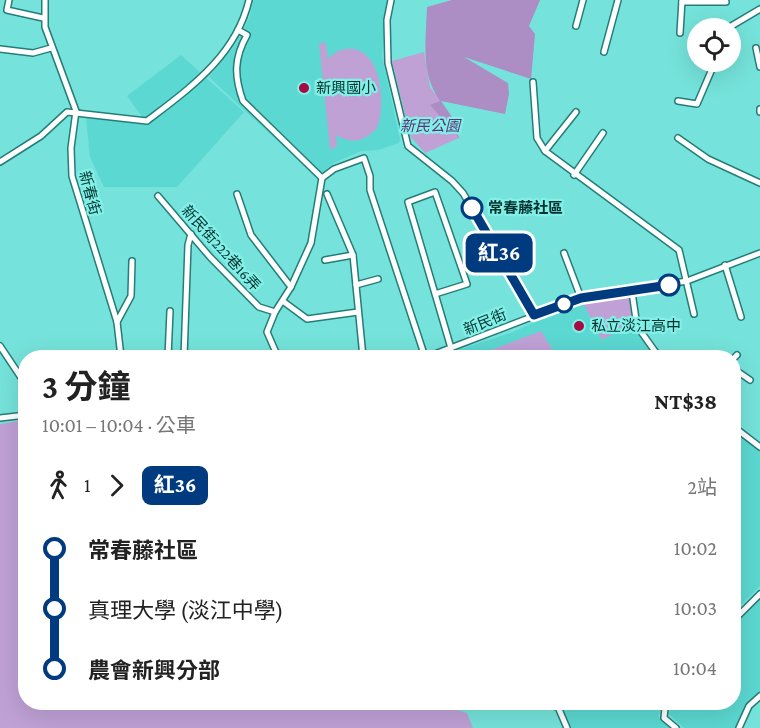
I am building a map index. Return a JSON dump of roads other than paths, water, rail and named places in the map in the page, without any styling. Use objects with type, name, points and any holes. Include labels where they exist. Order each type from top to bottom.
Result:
[{"type":"street","points":[[9,0],[7,10],[43,18]]},
{"type":"street","name":"新春街","points":[[45,0],[43,18],[51,48],[76,111],[71,148],[72,176],[117,322],[120,350]]},
{"type":"street","points":[[0,162],[34,142],[67,112],[76,111],[147,121],[202,76],[226,50],[238,30],[249,0]]},
{"type":"street","points":[[391,0],[387,20],[388,63],[408,146],[452,181],[463,193],[534,315]]},
{"type":"street","points":[[576,26],[583,0]]},
{"type":"street","points":[[604,52],[618,0]]},
{"type":"street","points":[[680,33],[682,1],[727,1]]},
{"type":"street","points":[[715,9],[727,1]]},
{"type":"street","points":[[741,20],[760,9]]},
{"type":"street","points":[[238,30],[247,35],[236,55],[238,89],[243,101],[322,178]]},
{"type":"street","points":[[0,49],[33,53],[51,48]]},
{"type":"street","points":[[756,48],[760,67]]},
{"type":"street","points":[[678,101],[697,104],[711,72]]},
{"type":"street","points":[[533,82],[537,138],[545,151],[574,175],[679,250],[694,314]]},
{"type":"street","points":[[545,151],[576,112]]},
{"type":"street","points":[[574,175],[603,133]]},
{"type":"street","points":[[678,138],[708,159],[760,183]]},
{"type":"street","points":[[275,350],[267,332],[275,312],[284,302],[311,243],[322,178],[334,169],[364,158],[370,176],[370,190],[424,350]]},
{"type":"street","points":[[435,294],[467,284],[435,192],[408,201],[435,294],[451,348]]},
{"type":"street","name":"新民街222巷16弄","points":[[237,194],[251,235],[291,287]]},
{"type":"street","points":[[327,194],[353,255],[362,350]]},
{"type":"street","name":"新民街222巷16弄","points":[[158,196],[259,307],[275,312]]},
{"type":"street","points":[[184,350],[188,245],[191,234]]},
{"type":"street","points":[[564,253],[581,298]]},
{"type":"street","name":"新民街","points":[[445,350],[581,298],[632,292],[687,281],[760,253]]},
{"type":"street","points":[[325,260],[353,255]]},
{"type":"street","points":[[117,322],[131,296],[132,261]]},
{"type":"street","points":[[725,265],[741,317]]},
{"type":"street","points":[[356,285],[378,279]]},
{"type":"street","points":[[632,292],[637,326],[654,350]]},
{"type":"street","points":[[284,302],[307,319],[358,312]]},
{"type":"street","points":[[168,350],[170,311]]},
{"type":"street","points":[[0,346],[18,373]]},
{"type":"street","points":[[741,374],[750,380]]},
{"type":"street","points":[[0,418],[18,416]]},
{"type":"street","points":[[741,432],[760,447]]},
{"type":"street","points":[[741,613],[760,594]]},
{"type":"street","points":[[739,728],[748,706],[760,696]]},
{"type":"street","points":[[560,710],[567,728]]},
{"type":"street","points":[[665,710],[664,718],[676,728]]},
{"type":"place","name":"新興國小","points":[[304,88]]},
{"type":"place","name":"常春藤社區","points":[[472,208]]},
{"type":"place","name":"私立淡江高中","points":[[579,326]]},
{"type":"park label","name":"新民公園","points":[[430,126]]}]
